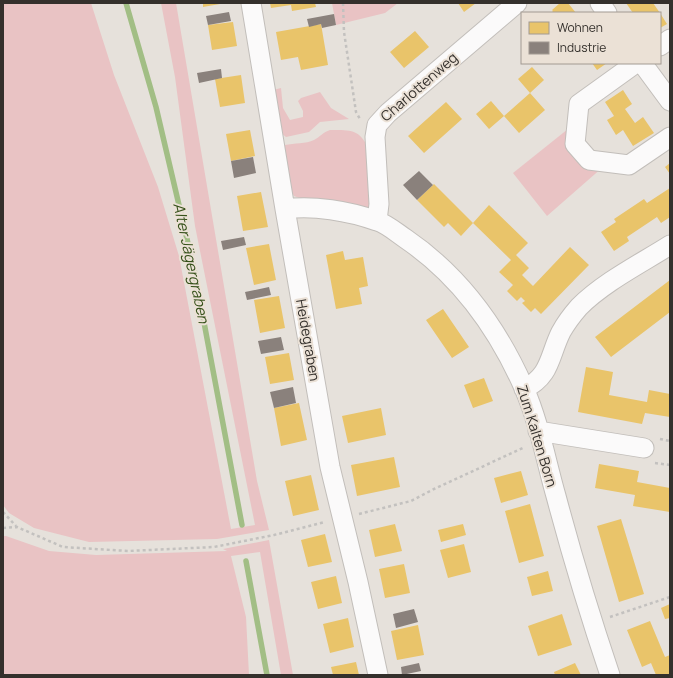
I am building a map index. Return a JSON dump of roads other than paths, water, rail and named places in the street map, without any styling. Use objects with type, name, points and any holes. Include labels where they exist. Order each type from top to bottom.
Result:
[{"type":"street","name":"Heidegraben","points":[[251,3],[330,467],[378,675]]},
{"type":"street","name":"Charlottenweg","points":[[377,221],[379,204],[375,137],[377,125],[388,113],[517,3]]},
{"type":"street","points":[[600,3],[606,12]]},
{"type":"street","points":[[661,45],[670,39]]},
{"type":"street","points":[[635,64],[579,104],[575,144],[589,160],[629,165],[670,137]]},
{"type":"street","points":[[643,64],[670,101]]},
{"type":"street","name":"Zum Kalten Born","points":[[285,209],[303,207],[334,210],[377,221],[424,251],[469,296],[485,316],[524,389],[539,435],[592,623],[610,675]]},
{"type":"street","points":[[524,389],[536,383],[546,370],[561,332],[580,306],[613,281],[670,245]]},
{"type":"street","points":[[539,435],[653,450]]},
{"type":"waterway","name":"Alter Jägergraben","points":[[126,3],[156,107],[194,269],[242,525]]},
{"type":"waterway","name":"Alter Jägergraben","points":[[246,561],[267,675]]}]
